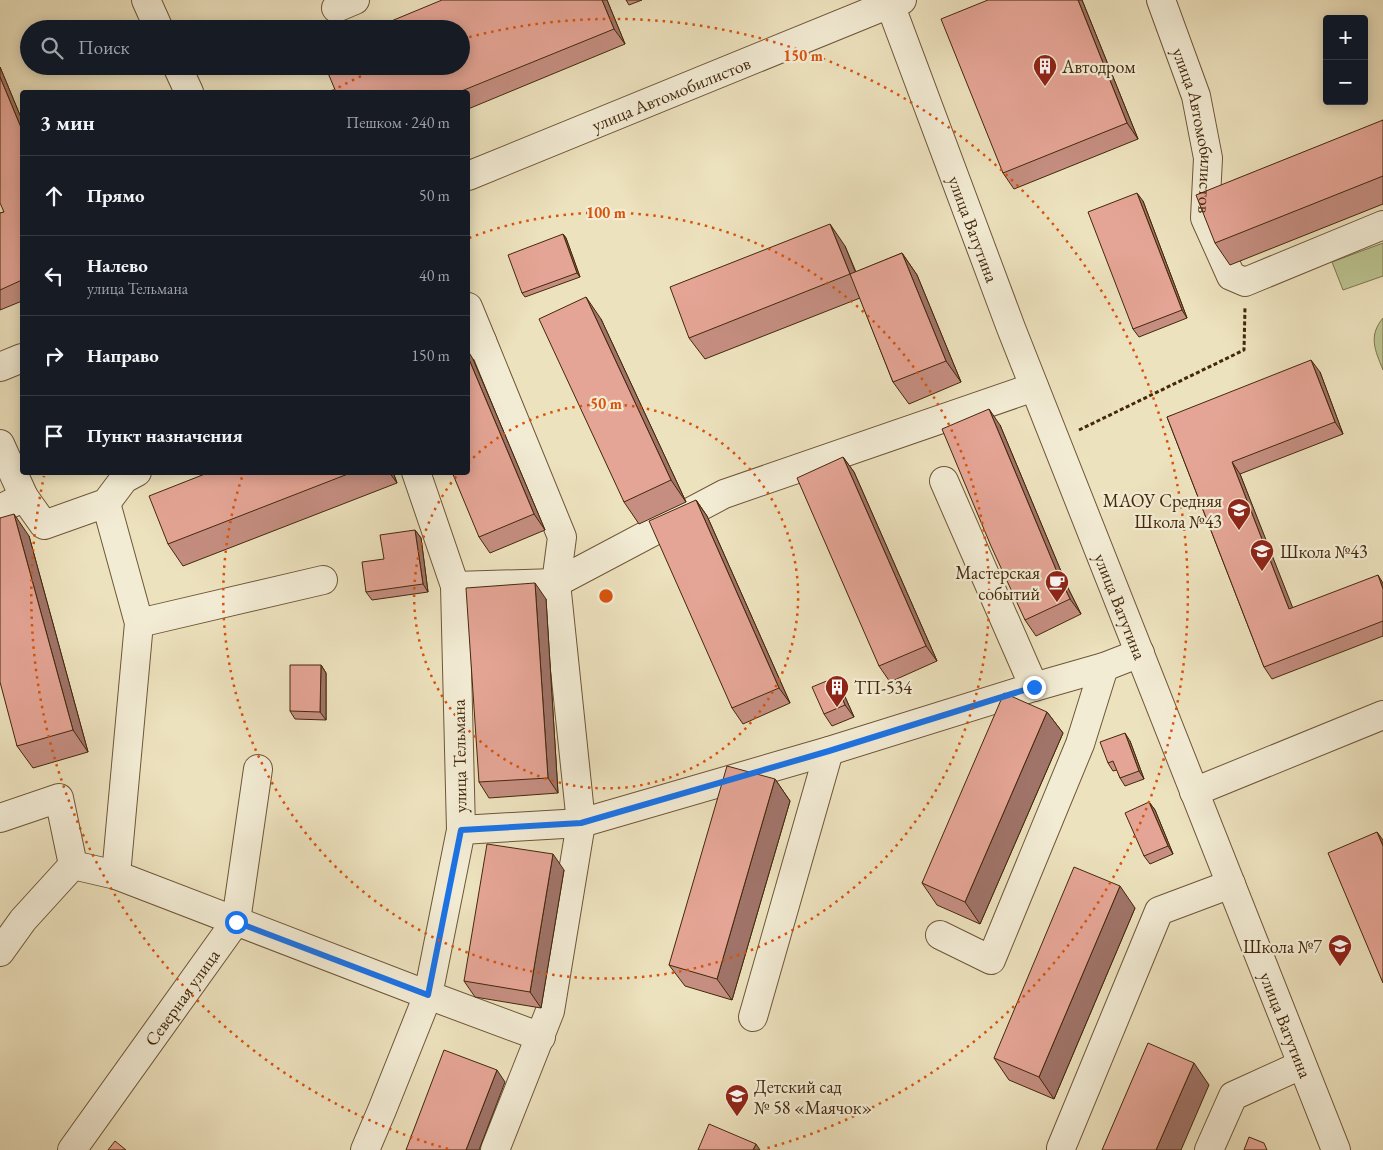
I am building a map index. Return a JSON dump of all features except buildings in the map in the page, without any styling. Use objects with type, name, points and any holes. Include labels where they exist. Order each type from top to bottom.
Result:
[{"type":"street","points":[[146,0],[155,20]]},
{"type":"street","name":"улица Автомобилистов","points":[[1161,0],[1196,96],[1208,158],[1205,218],[1231,276],[1245,282]]},
{"type":"street","name":"улица Автомобилистов","points":[[470,175],[888,3]]},
{"type":"street","name":"улица Ватутина","points":[[888,3],[1034,387],[1336,1150]]},
{"type":"street","points":[[181,75],[188,90]]},
{"type":"street","points":[[1245,282],[1383,225]]},
{"type":"street","points":[[470,317],[475,343],[562,537],[556,583],[581,823],[550,1011],[541,1038],[495,1150]]},
{"type":"street","points":[[0,367],[20,359]]},
{"type":"street","points":[[455,586],[556,583],[724,494],[1034,387]]},
{"type":"street","points":[[0,444],[24,497],[44,525],[106,503],[124,479],[131,475]]},
{"type":"street","name":"улица Тельмана","points":[[364,1150],[428,995],[461,830],[455,586],[417,475]]},
{"type":"street","points":[[944,481],[1034,687]]},
{"type":"street","points":[[0,509],[24,497]]},
{"type":"street","points":[[106,503],[139,623],[116,876]]},
{"type":"street","points":[[139,623],[323,580]]},
{"type":"street","points":[[461,830],[581,823],[829,751],[1104,667],[1140,653]]},
{"type":"street","points":[[940,935],[991,960],[1080,744],[1104,667]]},
{"type":"street","points":[[1194,792],[1383,715]]},
{"type":"street","points":[[753,1017],[829,751]]},
{"type":"street","name":"Северная улица","points":[[72,1150],[236,922],[258,768]]},
{"type":"street","points":[[0,818],[59,798],[73,865]]},
{"type":"street","points":[[73,865],[116,876],[541,1038]]},
{"type":"street","points":[[0,952],[24,920],[73,865]]},
{"type":"street","points":[[1061,1148],[1159,911],[1230,884]]},
{"type":"street","points":[[1209,1150],[1233,1096],[1301,1065]]},
{"type":"path","points":[[1056,442],[1244,350],[1245,282]]},
{"type":"green space","points":[[1383,243],[1383,276],[1343,290],[1332,262]]},
{"type":"green space","points":[[1383,318],[1383,370],[1374,343],[1374,337],[1378,325]]},
{"type":"place","name":"Автодром","points":[[1045,87]]},
{"type":"place","name":"МАОУ Средняя Школа №43","points":[[1239,531]]},
{"type":"place","name":"Школа №43","points":[[1262,572]]},
{"type":"place","name":"Мастерская событий","points":[[1057,603]]},
{"type":"place","name":"ТП-534","points":[[837,708]]},
{"type":"place","name":"Школа №7","points":[[1340,967]]},
{"type":"place","name":"Детский сад № 58 «Маячок»","points":[[737,1117]]},
{"type":"route","points":[[236,922],[428,995],[461,830],[581,823],[829,751],[1034,687]]}]
